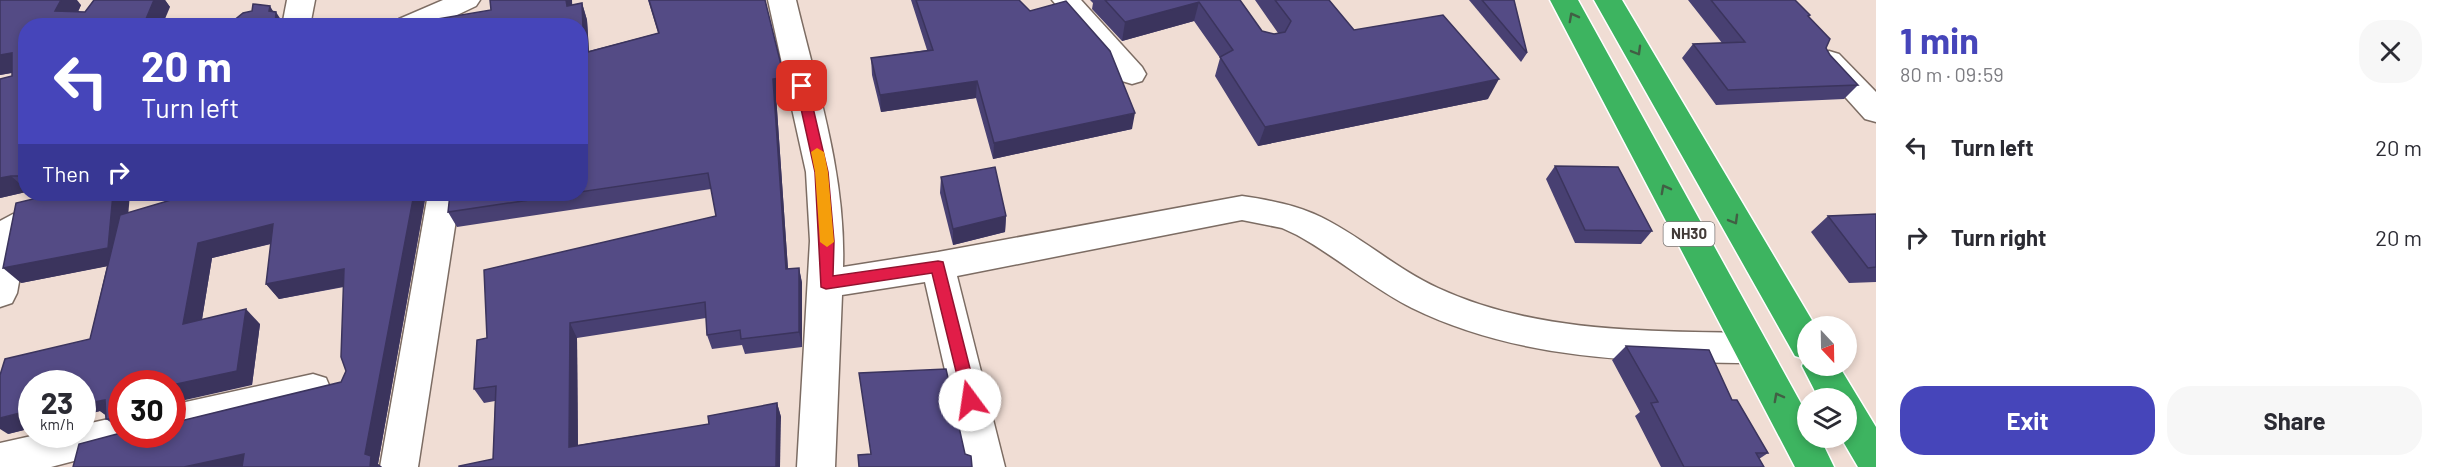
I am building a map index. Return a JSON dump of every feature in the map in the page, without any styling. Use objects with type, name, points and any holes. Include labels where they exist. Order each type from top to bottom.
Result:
[{"type":"highway","name":"NH30","points":[[1564,0],[1815,467]]},
{"type":"highway","name":"NH30","points":[[1608,0],[1797,326]]},
{"type":"highway","points":[[1857,430],[1876,462]]},
{"type":"street","points":[[298,18],[301,0]]},
{"type":"street","points":[[427,18],[466,0]]},
{"type":"street","points":[[472,18],[475,0]]},
{"type":"street","points":[[782,0],[822,172],[827,241],[816,467]]},
{"type":"street","points":[[1066,0],[1132,74]]},
{"type":"street","points":[[1829,61],[1876,111]]},
{"type":"street","points":[[399,467],[443,201]]},
{"type":"street","points":[[826,283],[938,266],[1242,208],[1291,218],[1424,297],[1474,318],[1545,336],[1597,344],[1751,348]]},
{"type":"street","points":[[0,293],[18,209]]},
{"type":"street","points":[[938,266],[986,467]]},
{"type":"street","points":[[186,419],[339,384]]},
{"type":"street","points":[[0,461],[108,436]]},
{"type":"building","points":[[0,0],[61,0],[55,11],[85,12],[94,0],[154,0],[146,18],[18,18],[18,176],[0,178],[0,79],[12,76],[12,53],[0,55]]},
{"type":"building","points":[[490,0],[566,0],[567,6],[582,3],[583,18],[444,18],[491,10]]},
{"type":"building","points":[[649,0],[765,0],[784,77],[773,79],[786,269],[799,268],[799,332],[741,339],[740,330],[707,335],[705,302],[570,323],[569,447],[709,424],[708,416],[777,403],[776,467],[459,467],[493,459],[496,386],[474,389],[477,340],[487,338],[484,270],[716,216],[708,173],[588,191],[588,52],[659,33]]},
{"type":"building","points":[[916,0],[1019,0],[1030,11],[1066,1],[1110,51],[1135,113],[994,143],[977,81],[880,95],[871,58],[933,50]]},
{"type":"building","points":[[1105,0],[1240,0],[1262,31],[1274,34],[1285,32],[1291,21],[1275,0],[1329,0],[1354,30],[1443,15],[1499,79],[1265,127],[1220,57],[1233,50],[1199,2],[1125,22]]},
{"type":"building","points":[[1482,0],[1514,0],[1527,53]]},
{"type":"building","points":[[1711,0],[1795,0],[1830,39],[1826,48],[1830,55],[1858,85],[1728,90],[1693,44],[1745,42]]},
{"type":"building","points":[[253,4],[270,6],[269,11],[276,12],[276,18],[237,18],[243,13],[252,11]]},
{"type":"building","points":[[1555,166],[1618,167],[1652,231],[1585,230]]},
{"type":"building","points":[[995,167],[1006,216],[953,229],[941,177]]},
{"type":"building","points":[[24,201],[112,201],[108,248],[3,268],[16,203]]},
{"type":"building","points":[[167,201],[413,201],[365,454],[371,456],[370,467],[242,467],[244,454],[184,467],[73,467],[78,448],[96,448],[96,440],[108,436],[108,448],[186,448],[186,420],[341,382],[346,371],[341,357],[344,269],[266,284],[273,224],[198,243],[183,324],[246,309],[237,371],[186,382],[186,370],[108,370],[108,419],[106,419],[105,400],[96,402],[96,370],[18,370],[18,414],[0,418],[0,375],[5,359],[90,339],[120,215]]},
{"type":"building","points":[[449,201],[523,201],[448,212]]},
{"type":"building","points":[[1876,214],[1876,267],[1868,268],[1828,216]]},
{"type":"building","points":[[1626,346],[1709,350],[1732,400],[1737,400],[1768,453],[1756,453],[1764,467],[1684,467],[1651,403],[1658,402]]},
{"type":"building","points":[[946,369],[965,454],[971,456],[972,467],[859,467],[858,455],[871,454],[859,373]]},
{"type":"slow traffic","points":[[817,152],[822,172],[827,242]]},
{"type":"route","points":[[802,86],[822,172],[827,241],[826,283],[938,266],[970,400]]}]
